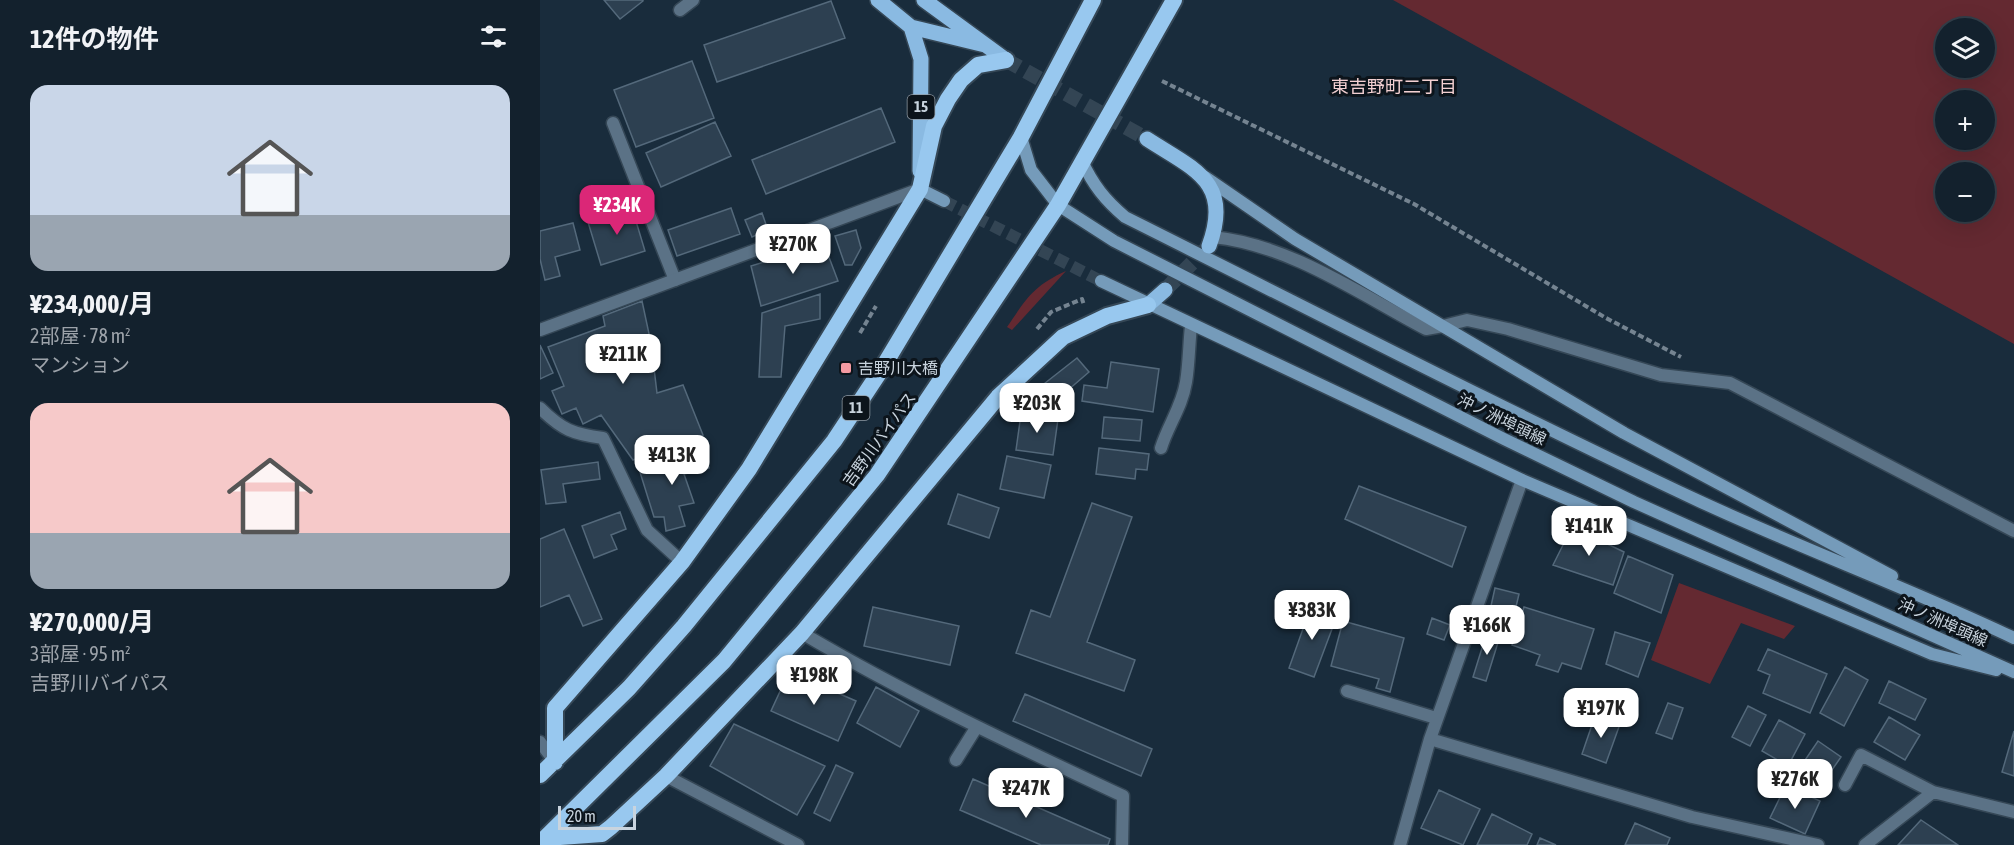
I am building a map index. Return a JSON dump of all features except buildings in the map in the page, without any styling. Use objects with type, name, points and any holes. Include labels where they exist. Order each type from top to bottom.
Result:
[{"type":"highway","name":"吉野川バイパス","points":[[543,840],[724,661],[877,475],[1058,205],[1174,0]]},
{"type":"highway","name":"11","points":[[540,775],[629,688],[684,626],[834,441],[883,367],[1021,137],[1092,3]]},
{"type":"highway","points":[[555,762],[555,708],[682,562],[749,469],[920,189],[934,126],[948,99],[961,81],[978,65],[1006,60]]},
{"type":"highway","points":[[543,840],[596,840],[611,827],[666,776],[802,633],[998,397],[1063,337],[1107,316],[1148,305]]},
{"type":"main road","points":[[878,0],[911,27],[950,39],[985,45]]},
{"type":"main road","points":[[924,0],[1006,60]]},
{"type":"main road","name":"15","points":[[911,27],[921,59],[920,189]]},
{"type":"main road","name":"沖ノ洲埠頭線","points":[[1021,137],[1031,170],[1058,205],[1114,241],[1504,439],[1634,502],[2014,674]]},
{"type":"main road","points":[[1147,139],[1295,239],[1624,433],[1938,601]]},
{"type":"main road","name":"沖ノ洲埠頭線","points":[[1082,161],[1093,184],[1106,201],[1125,217],[1526,418],[1683,493],[1861,571],[1938,601],[2014,638]]},
{"type":"main road","points":[[1205,177],[1214,194],[1217,210],[1217,225],[1211,241]]},
{"type":"main road","points":[[920,189],[944,201]]},
{"type":"main road","points":[[1101,282],[1522,480],[1932,654],[2014,674]]},
{"type":"main road","points":[[1148,305],[1165,290]]},
{"type":"street","points":[[680,10],[693,0]]},
{"type":"street","points":[[613,123],[675,280]]},
{"type":"street","points":[[540,330],[920,189]]},
{"type":"street","points":[[1211,241],[1241,240],[1276,250],[1426,329],[1467,320],[1508,329],[1661,375],[1730,383],[2014,531]]},
{"type":"street","points":[[1161,448],[1168,425],[1176,415],[1186,383],[1191,326]]},
{"type":"street","points":[[540,408],[557,425],[576,435],[603,438],[647,530],[682,562]]},
{"type":"street","points":[[1400,845],[1436,718],[1522,480]]},
{"type":"street","points":[[802,633],[860,668],[976,728],[1123,796],[1122,845]]},
{"type":"street","points":[[1347,691],[1436,718]]},
{"type":"street","points":[[956,760],[976,728]]},
{"type":"street","points":[[1430,739],[1692,817],[1818,845]]},
{"type":"street","points":[[540,742],[555,762]]},
{"type":"street","points":[[1845,785],[1861,755],[1933,792],[2014,812]]},
{"type":"street","points":[[666,776],[798,845]]},
{"type":"street","points":[[1865,845],[1933,792]]},
{"type":"path","points":[[1162,81],[1414,204],[1606,318],[1689,361]]},
{"type":"shaded area","points":[[1393,0],[2014,0],[2014,344]]},
{"type":"shaded area","points":[[1066,271],[1012,330],[1007,327],[1038,288]]},
{"type":"shaded area","points":[[1679,583],[1795,626],[1784,639],[1741,623],[1710,684],[1651,660]]},
{"type":"tunnel","points":[[1006,60],[1147,139]]},
{"type":"tunnel","points":[[944,201],[1101,281]]},
{"type":"tunnel","points":[[1165,290],[1209,246]]},
{"type":"place","name":"吉野川大橋","points":[[846,368]]},
{"type":"district","name":"東吉野町二丁目","points":[[1394,87]]}]
